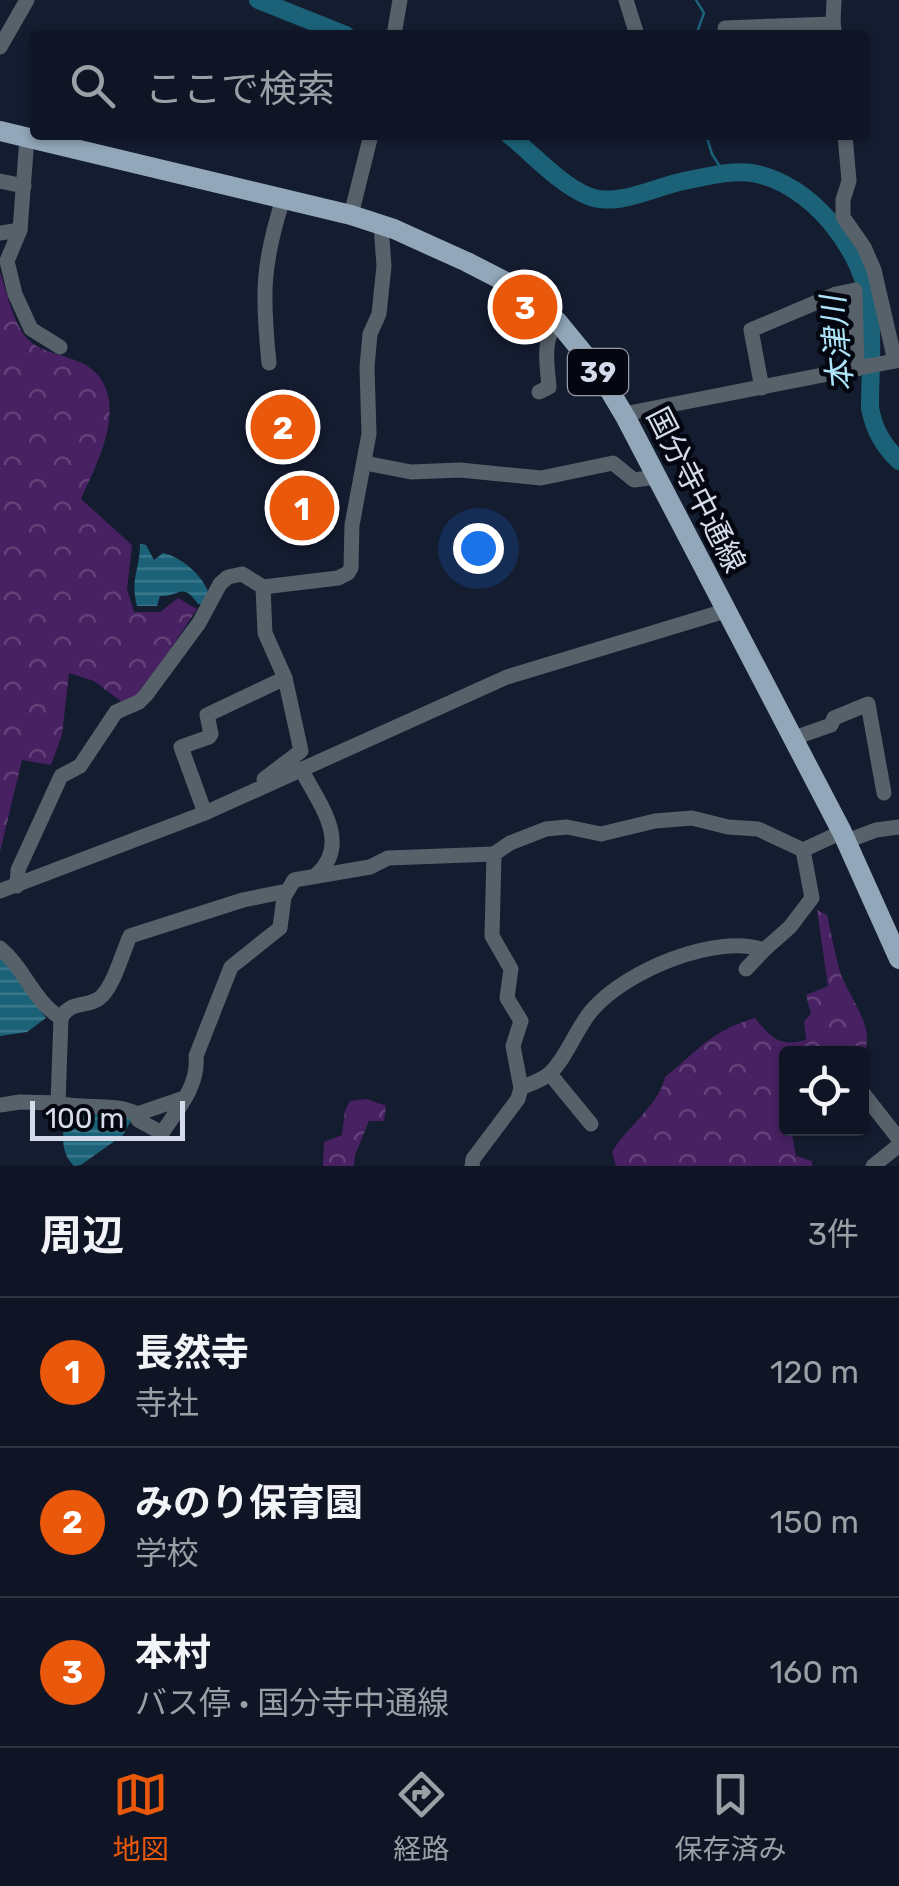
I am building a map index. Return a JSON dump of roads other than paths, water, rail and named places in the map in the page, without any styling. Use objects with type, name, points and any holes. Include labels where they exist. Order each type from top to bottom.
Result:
[{"type":"main road","name":"国分寺中通線","points":[[0,131],[30,139]]},
{"type":"main road","name":"国分寺中通線","points":[[35,140],[381,225],[510,284],[557,321],[598,372],[624,414],[844,836],[899,959]]},
{"type":"street","points":[[0,47],[27,0]]},
{"type":"street","points":[[395,30],[400,0]]},
{"type":"street","points":[[626,0],[635,30]]},
{"type":"street","points":[[725,28],[834,30],[834,0]]},
{"type":"street","points":[[27,138],[20,230],[6,260],[14,294],[31,328],[60,347]]},
{"type":"street","points":[[351,215],[370,140]]},
{"type":"street","points":[[624,414],[892,361],[874,270],[864,246],[844,218],[843,200],[850,181],[845,140]]},
{"type":"street","points":[[0,181],[24,186]]},
{"type":"street","points":[[270,363],[262,296],[269,243],[284,199]]},
{"type":"street","points":[[8,888],[61,776],[80,766],[116,712],[139,702],[146,694],[199,623],[220,584],[228,577],[242,574],[263,588],[338,578],[348,573],[370,406],[370,334],[379,314],[384,266],[381,225]]},
{"type":"street","points":[[0,233],[20,230]]},
{"type":"street","points":[[762,388],[751,330],[836,294],[855,290],[859,368]]},
{"type":"street","points":[[539,392],[549,387],[546,346],[557,321]]},
{"type":"street","points":[[364,463],[411,472],[460,470],[542,478],[613,463],[634,480],[656,477]]},
{"type":"street","points":[[257,789],[265,777],[300,751],[285,678],[266,633],[263,588]]},
{"type":"street","points":[[8,888],[205,813],[506,677],[725,611]]},
{"type":"street","points":[[205,813],[181,747],[209,737],[207,715],[285,678]]},
{"type":"street","points":[[794,738],[831,725],[834,718],[868,704],[884,793]]},
{"type":"street","points":[[301,769],[332,836],[334,853],[329,864],[317,874]]},
{"type":"street","points":[[0,1105],[58,1103],[96,1109],[118,1107],[137,1114],[181,1099],[198,1071],[196,1056],[231,967],[280,928],[294,880],[370,867],[403,856],[462,858],[494,854],[527,834],[546,828],[567,827],[601,834],[655,821],[692,818],[758,829],[803,850],[844,836],[899,827]]},
{"type":"street","points":[[746,969],[790,927],[812,898],[803,850]]},
{"type":"street","points":[[472,1166],[518,1099],[521,1088],[513,1046],[522,1020],[508,998],[511,969],[492,936],[494,854]]},
{"type":"street","points":[[58,1103],[61,1018],[74,1004],[96,1000],[105,993],[130,936],[243,900],[288,891]]},
{"type":"street","points":[[521,1088],[550,1074],[593,1008],[612,992],[686,954],[748,944],[764,950]]},
{"type":"street","points":[[0,948],[20,970],[42,1007],[61,1018]]},
{"type":"street","points":[[550,1074],[591,1124]]},
{"type":"street","points":[[137,1114],[138,1120],[162,1133],[181,1099]]},
{"type":"street","points":[[869,1101],[899,1142],[874,1166]]},
{"type":"water","points":[[140,544],[146,545],[154,560],[163,553],[177,558],[195,573],[208,591],[203,604],[184,592],[160,596],[157,606],[137,606]]},
{"type":"water","points":[[0,954],[46,1018],[27,1032],[0,1036]]},
{"type":"water","points":[[68,1111],[120,1112],[133,1117],[123,1135],[74,1166],[63,1140]]},
{"type":"waterway","name":"本津川","points":[[258,0],[333,30]]},
{"type":"waterway","points":[[696,0],[704,13],[698,30]]},
{"type":"waterway","name":"本津川","points":[[515,140],[567,184],[599,199],[623,198],[684,181],[744,172],[774,179],[814,205],[846,243],[866,287],[871,321],[870,408],[880,437],[899,461]]},
{"type":"waterway","points":[[708,140],[724,173]]},
{"type":"place","name":"本村","points":[[525,307]]},
{"type":"place","name":"みのり保育園","points":[[283,427]]},
{"type":"place","name":"長然寺","points":[[302,508]]}]
